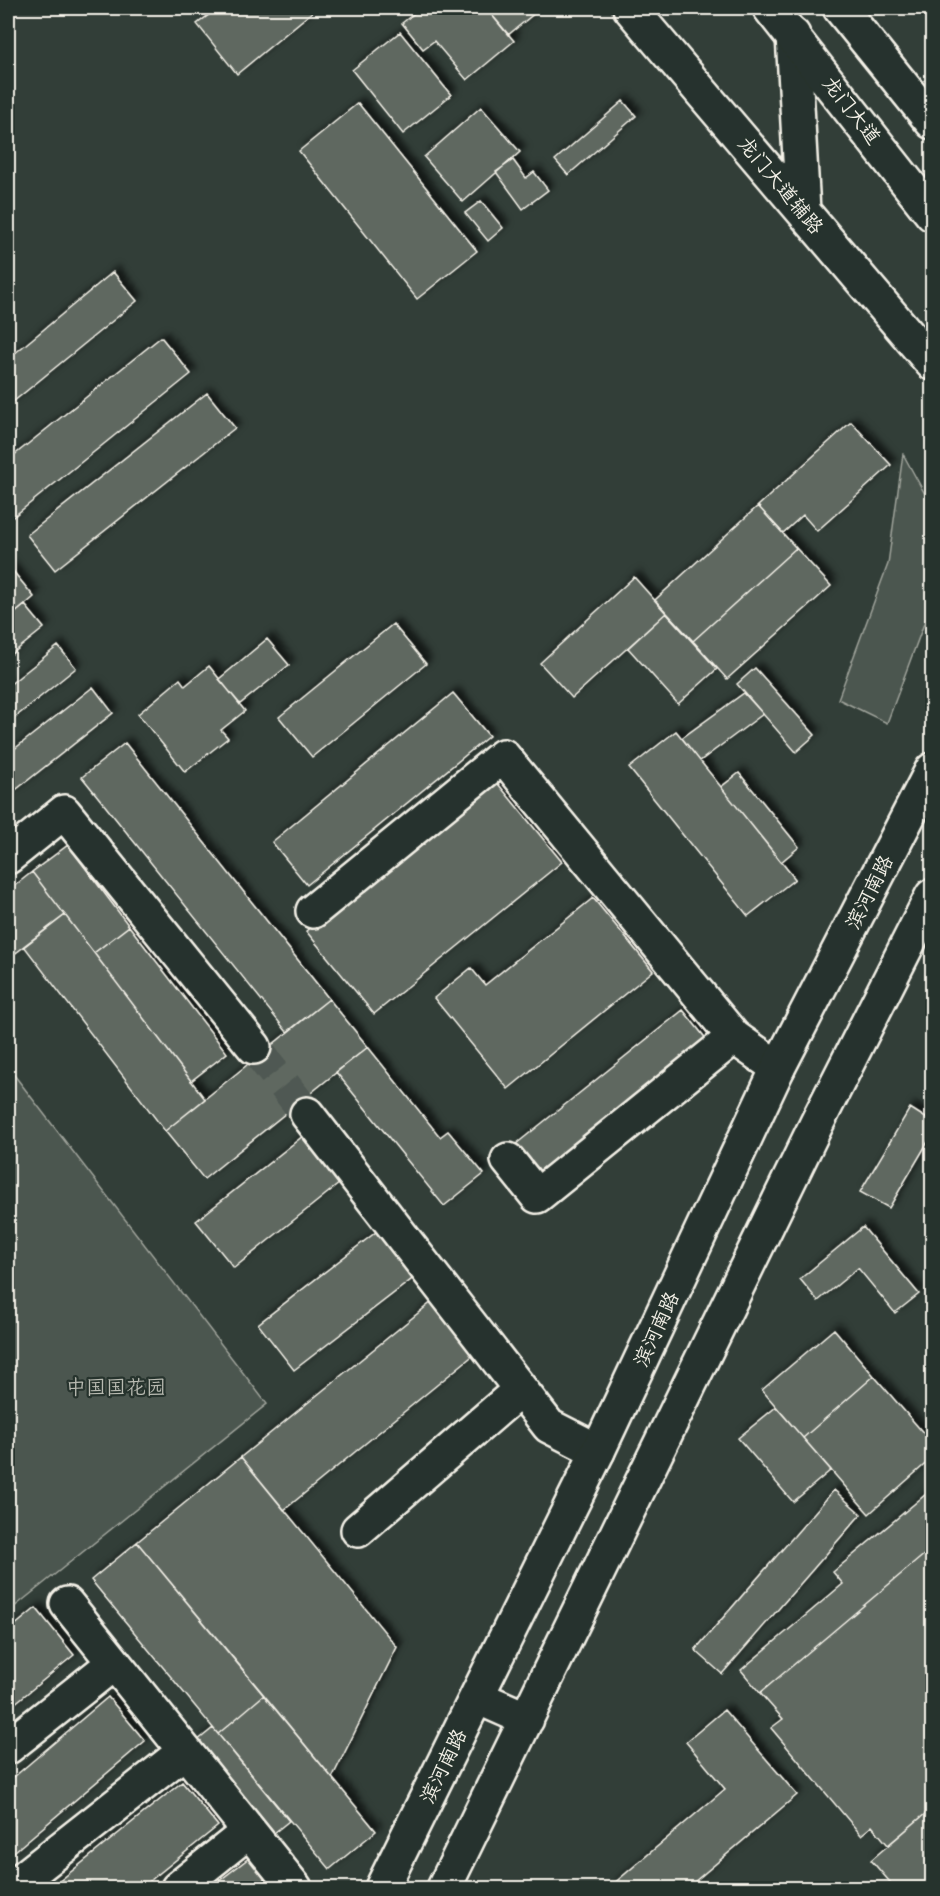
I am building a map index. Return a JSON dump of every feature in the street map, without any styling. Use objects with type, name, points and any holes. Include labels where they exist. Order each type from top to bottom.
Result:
[{"type":"main road","name":"龙门大道辅路","points":[[630,8],[930,362]]},
{"type":"main road","name":"龙门大道","points":[[770,8],[933,214]]},
{"type":"main road","points":[[840,8],[933,122]]},
{"type":"main road","points":[[793,35],[803,211]]},
{"type":"main road","points":[[313,911],[503,756],[734,1037],[778,1068]]},
{"type":"main road","name":"滨河南路","points":[[382,1888],[598,1450],[778,1068],[933,770]]},
{"type":"main road","points":[[8,857],[64,812],[254,1047]]},
{"type":"main road","points":[[444,1888],[812,1134],[929,904]]},
{"type":"main road","points":[[508,1160],[537,1196],[734,1037]]},
{"type":"main road","points":[[307,1114],[549,1426],[598,1450]]},
{"type":"main road","points":[[358,1530],[520,1390]]},
{"type":"main road","points":[[67,1604],[295,1888]]},
{"type":"main road","points":[[8,1748],[114,1663]]},
{"type":"main road","points":[[477,1697],[527,1719]]},
{"type":"main road","points":[[11,1888],[185,1751]]},
{"type":"main road","points":[[178,1888],[249,1831]]},
{"type":"green space","points":[[903,454],[926,496],[932,515],[932,602],[887,723],[838,699],[888,564]]},
{"type":"green space","name":"中国国花园","points":[[8,1067],[267,1404],[8,1612]]},
{"type":"building","points":[[218,8],[317,8],[237,74],[197,24]]},
{"type":"building","points":[[421,8],[486,8],[514,41],[467,80],[434,41],[423,49],[402,23]]},
{"type":"building","points":[[486,8],[541,8],[508,35]]},
{"type":"building","points":[[400,32],[451,95],[403,134],[352,70]]},
{"type":"building","points":[[623,101],[636,116],[568,175],[555,160]]},
{"type":"building","points":[[358,103],[477,251],[417,299],[299,151]]},
{"type":"building","points":[[481,107],[520,152],[463,202],[424,157]]},
{"type":"building","points":[[513,160],[526,178],[534,172],[548,190],[523,209],[496,172]]},
{"type":"building","points":[[481,201],[503,228],[488,241],[465,213]]},
{"type":"building","points":[[113,272],[137,301],[8,406],[8,359]]},
{"type":"building","points":[[161,337],[191,374],[8,521],[8,460]]},
{"type":"building","points":[[207,393],[235,428],[55,570],[27,535]]},
{"type":"building","points":[[851,422],[891,465],[817,531],[803,515],[783,533],[758,506]]},
{"type":"building","points":[[758,506],[796,548],[693,641],[655,600]]},
{"type":"building","points":[[796,548],[831,586],[727,679],[693,641]]},
{"type":"building","points":[[8,565],[34,597],[8,619]]},
{"type":"building","points":[[634,577],[666,613],[572,698],[540,663]]},
{"type":"building","points":[[25,605],[44,628],[8,657],[8,619]]},
{"type":"building","points":[[666,613],[717,669],[678,704],[628,648]]},
{"type":"building","points":[[393,624],[426,664],[312,757],[279,717]]},
{"type":"building","points":[[267,639],[289,665],[240,704],[219,679]]},
{"type":"building","points":[[58,646],[76,668],[8,723],[8,686]]},
{"type":"building","points":[[209,666],[245,711],[221,730],[228,738],[185,772],[138,714],[180,679],[185,686]]},
{"type":"building","points":[[755,668],[815,735],[796,752],[737,684]]},
{"type":"building","points":[[93,687],[113,713],[8,796],[8,754]]},
{"type":"building","points":[[453,693],[489,736],[307,885],[272,842]]},
{"type":"building","points":[[744,693],[763,714],[700,761],[682,738]]},
{"type":"building","points":[[676,731],[795,879],[748,916],[629,768]]},
{"type":"building","points":[[125,743],[329,999],[287,1032],[82,777]]},
{"type":"building","points":[[739,773],[799,847],[781,862],[721,787]]},
{"type":"building","points":[[494,779],[562,862],[374,1014],[306,931]]},
{"type":"building","points":[[68,845],[129,926],[94,953],[32,872]]},
{"type":"building","points":[[32,872],[65,915],[8,959],[8,891]]},
{"type":"building","points":[[593,898],[653,971],[508,1089],[434,998],[471,968],[485,985]]},
{"type":"building","points":[[65,915],[205,1099],[165,1131],[24,946]]},
{"type":"building","points":[[129,926],[227,1053],[191,1081],[94,953]]},
{"type":"building","points":[[329,999],[368,1047],[204,1179],[165,1131]]},
{"type":"building","points":[[683,1010],[707,1040],[540,1174],[516,1144]]},
{"type":"building","points":[[368,1047],[440,1137],[448,1131],[484,1174],[444,1206],[336,1072]]},
{"type":"building","points":[[910,1108],[932,1122],[932,1135],[889,1208],[860,1192]]},
{"type":"building","points":[[303,1136],[340,1183],[234,1268],[196,1221]]},
{"type":"building","points":[[863,1227],[919,1294],[895,1313],[858,1268],[818,1301],[800,1279]]},
{"type":"building","points":[[380,1229],[416,1276],[294,1370],[258,1324]]},
{"type":"building","points":[[433,1301],[476,1353],[284,1510],[241,1457]]},
{"type":"building","points":[[834,1329],[874,1376],[803,1438],[762,1390]]},
{"type":"building","points":[[874,1376],[932,1443],[932,1458],[869,1514],[803,1438]]},
{"type":"building","points":[[776,1407],[831,1470],[793,1502],[738,1438]]},
{"type":"building","points":[[241,1457],[397,1647],[332,1778],[137,1542]]},
{"type":"building","points":[[932,1489],[932,1548],[760,1693],[741,1670],[843,1584],[833,1572]]},
{"type":"building","points":[[834,1490],[861,1514],[722,1674],[695,1650]]},
{"type":"building","points":[[137,1542],[264,1695],[218,1734],[91,1580]]},
{"type":"building","points":[[932,1548],[932,1808],[888,1845],[872,1826],[861,1835],[771,1728],[783,1719],[760,1693]]},
{"type":"building","points":[[36,1608],[74,1655],[8,1709],[8,1631]]},
{"type":"building","points":[[264,1695],[376,1831],[330,1869],[218,1734]]},
{"type":"building","points":[[108,1697],[145,1741],[8,1857],[8,1782]]},
{"type":"building","points":[[724,1710],[797,1795],[687,1888],[614,1888],[611,1886],[725,1789],[686,1742]]},
{"type":"building","points":[[213,1728],[289,1821],[274,1833],[197,1741]]},
{"type":"building","points":[[182,1782],[218,1826],[141,1888],[51,1888]]},
{"type":"building","points":[[932,1808],[932,1888],[895,1888],[871,1860]]},
{"type":"building","points":[[249,1858],[273,1888],[210,1888]]},
{"type":"tunnel","points":[[254,1047],[307,1114]]}]
